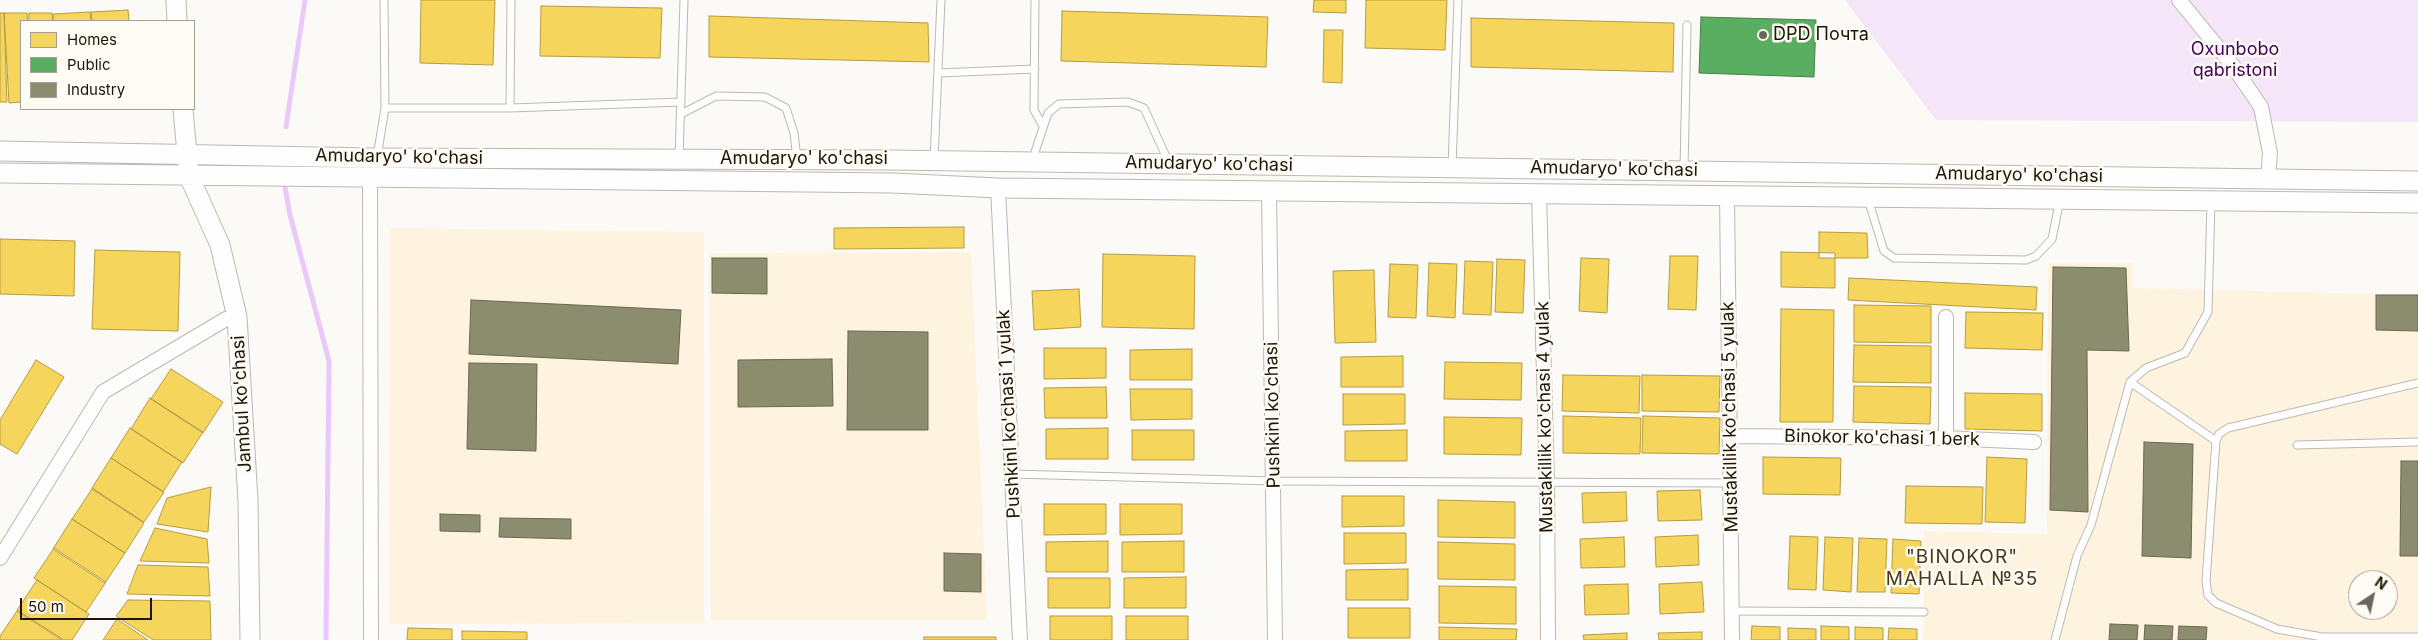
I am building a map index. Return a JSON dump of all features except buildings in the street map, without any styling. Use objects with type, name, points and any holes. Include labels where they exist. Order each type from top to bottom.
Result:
[{"type":"street","points":[[176,0],[177,20]]},
{"type":"street","points":[[2179,0],[2233,66],[2261,107],[2270,153],[2268,179]]},
{"type":"street","points":[[183,110],[188,176]]},
{"type":"street","name":"Amudaryo' ko'chasi","points":[[0,151],[377,158],[798,159],[1268,164],[2418,181]]},
{"type":"street","points":[[1268,164],[1269,191]]},
{"type":"street","name":"Amudaryo' ko'chasi","points":[[0,173],[893,183],[998,188],[1540,194],[1727,194],[2418,203]]},
{"type":"street","name":"Jambul ko'chasi","points":[[188,176],[220,245],[237,317],[248,501],[250,640]]},
{"type":"street","points":[[370,177],[371,640]]},
{"type":"street","name":"Pushkinl ko'chasi 1 yulak","points":[[998,188],[1020,640]]},
{"type":"street","name":"Pushkinl ko'chasi","points":[[1269,191],[1275,640]]},
{"type":"street","name":"Mustakillik ko'chasi 4 yulak","points":[[1540,194],[1547,482],[1548,640]]},
{"type":"street","name":"Mustakillik ko'chasi 5 yulak","points":[[1727,194],[1732,483],[1732,640]]},
{"type":"street","points":[[1946,317],[1946,438]]},
{"type":"street","points":[[0,558],[103,392],[226,319]]},
{"type":"street","name":"Binokor ko'chasi 1 berk","points":[[1731,436],[1946,438],[2034,442]]},
{"type":"lane","points":[[377,158],[385,108],[384,0]]},
{"type":"lane","points":[[510,0],[510,108]]},
{"type":"lane","points":[[679,159],[684,0]]},
{"type":"lane","points":[[934,160],[941,0]]},
{"type":"lane","points":[[1035,0],[1034,110],[1043,126]]},
{"type":"lane","points":[[1452,167],[1458,0]]},
{"type":"lane","points":[[1684,170],[1687,25]]},
{"type":"lane","points":[[938,73],[1035,69]]},
{"type":"lane","points":[[680,114],[716,96],[765,97],[786,108],[794,133],[798,159]]},
{"type":"lane","points":[[385,108],[510,108],[681,102]]},
{"type":"lane","points":[[1031,162],[1048,113],[1059,104],[1128,102],[1144,108],[1169,163]]},
{"type":"lane","points":[[1867,196],[1884,252],[1894,258],[2026,260],[2036,256],[2052,239],[2060,198]]},
{"type":"lane","points":[[2055,640],[2077,556],[2091,525],[2130,382],[2146,368],[2184,353],[2208,312],[2211,200]]},
{"type":"lane","points":[[2130,382],[2216,442]]},
{"type":"lane","points":[[2418,384],[2228,428],[2219,434],[2216,442],[2206,581],[2208,595],[2216,603],[2277,629],[2322,637],[2418,637]]},
{"type":"lane","points":[[2297,445],[2418,442]]},
{"type":"lane","points":[[1011,474],[1274,481],[1732,483]]},
{"type":"lane","points":[[1732,611],[1924,612]]},
{"type":"shaded area","points":[[390,228],[704,232],[704,623],[389,624]]},
{"type":"shaded area","points":[[971,252],[987,620],[711,620],[709,253]]},
{"type":"shaded area","points":[[2048,263],[2132,263],[2132,288],[2418,295],[2418,640],[1923,640],[1924,531],[2047,534]]},
{"type":"green space","name":"Oxunbobo qabristoni","points":[[1845,0],[2418,0],[2418,122],[1936,120]]},
{"type":"waterway","points":[[286,127],[305,0]]},
{"type":"waterway","points":[[285,187],[290,215],[329,361],[326,640]]},
{"type":"place","name":"DPD Почта","points":[[1763,35]]},
{"type":"district","name":"\"BINOKOR\" MAHALLA №35","points":[[1962,568]]}]
